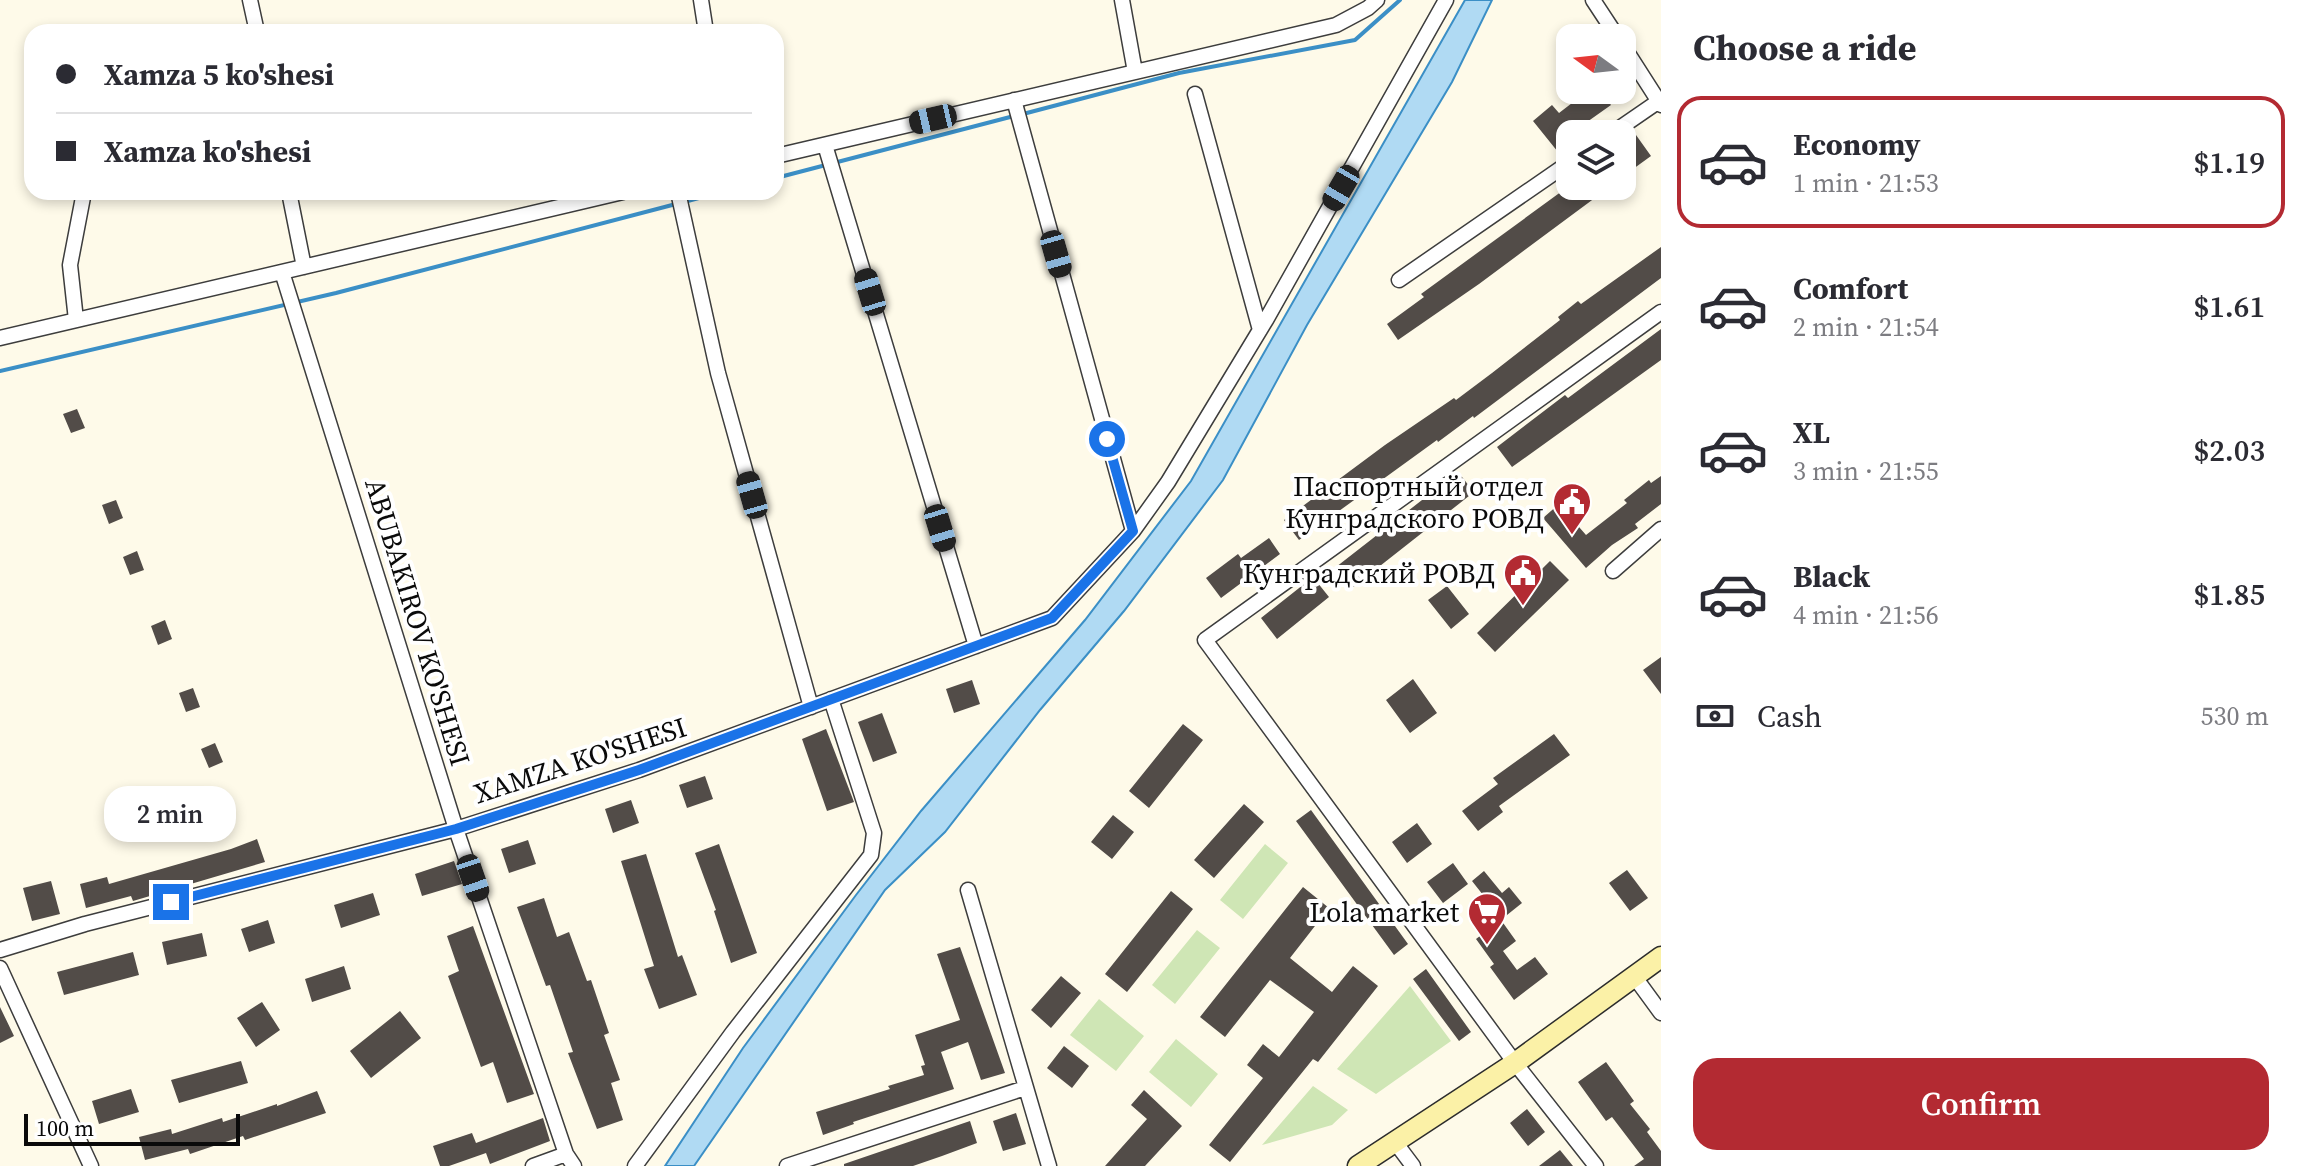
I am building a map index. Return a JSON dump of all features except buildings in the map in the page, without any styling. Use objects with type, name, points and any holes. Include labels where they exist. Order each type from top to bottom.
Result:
[{"type":"street","points":[[250,0],[255,24]]},
{"type":"street","points":[[701,0],[705,24]]},
{"type":"street","points":[[1122,0],[1135,72]]},
{"type":"street","points":[[784,154],[1336,25],[1377,0]]},
{"type":"street","name":"XAMZA KO'SHESI","points":[[0,950],[85,924],[456,829],[639,770],[1052,618],[1133,531],[1168,482],[1260,330],[1446,0]]},
{"type":"street","points":[[1593,0],[1609,24]]},
{"type":"street","points":[[1633,120],[1660,103],[1636,66]]},
{"type":"street","points":[[1195,94],[1260,330]]},
{"type":"street","points":[[1014,100],[1133,531]]},
{"type":"street","points":[[825,145],[976,646]]},
{"type":"street","points":[[1399,280],[1556,172]]},
{"type":"street","points":[[76,320],[70,265],[82,200]]},
{"type":"street","points":[[291,200],[304,267]]},
{"type":"street","points":[[0,338],[589,200]]},
{"type":"street","points":[[680,200],[718,373],[811,707]]},
{"type":"street","name":"ABUBAKIROV KO'SHESI","points":[[282,272],[456,829],[570,1160]]},
{"type":"street","points":[[1596,1166],[1515,1063],[1205,640],[1661,312]]},
{"type":"street","points":[[1613,571],[1661,529]]},
{"type":"street","points":[[635,1166],[733,1032],[871,855],[874,833],[831,699]]},
{"type":"street","points":[[968,890],[1049,1166]]},
{"type":"street","points":[[1358,1166],[1515,1063],[1661,957]]},
{"type":"street","points":[[0,968],[91,1166]]},
{"type":"street","points":[[1634,976],[1661,1013]]},
{"type":"street","points":[[787,1166],[1025,1088]]},
{"type":"street","points":[[1395,1142],[1413,1166]]},
{"type":"street","points":[[533,1166],[570,1160]]},
{"type":"green space","points":[[1265,844],[1288,863],[1243,919],[1220,900]]},
{"type":"green space","points":[[1197,930],[1220,948],[1175,1004],[1152,985]]},
{"type":"green space","points":[[1410,986],[1451,1041],[1376,1094],[1337,1069]]},
{"type":"green space","points":[[1099,999],[1144,1036],[1116,1071],[1070,1035]]},
{"type":"green space","points":[[1176,1039],[1218,1074],[1191,1107],[1149,1072]]},
{"type":"green space","points":[[1313,1086],[1348,1110],[1332,1125],[1262,1145]]},
{"type":"water","points":[[1465,0],[1492,0],[1452,82],[1307,325],[1223,480],[1124,611],[1040,710],[945,832],[885,890],[694,1166],[665,1166],[743,1048],[856,895],[921,811],[1085,620],[1191,481]]},
{"type":"waterway","points":[[1023,114],[1179,73],[1355,40],[1400,0]]},
{"type":"waterway","points":[[784,176],[1014,116]]},
{"type":"waterway","points":[[684,202],[691,200]]},
{"type":"waterway","points":[[0,371],[336,293],[676,204]]},
{"type":"place","name":"Паспортный отдел Кунградского РОВД","points":[[1572,536]]},
{"type":"place","name":"Кунградский РОВД","points":[[1523,607]]},
{"type":"place","name":"Lola market","points":[[1487,946]]},
{"type":"route","points":[[171,902],[456,829],[639,770],[1052,618],[1133,531],[1107,439]]}]
